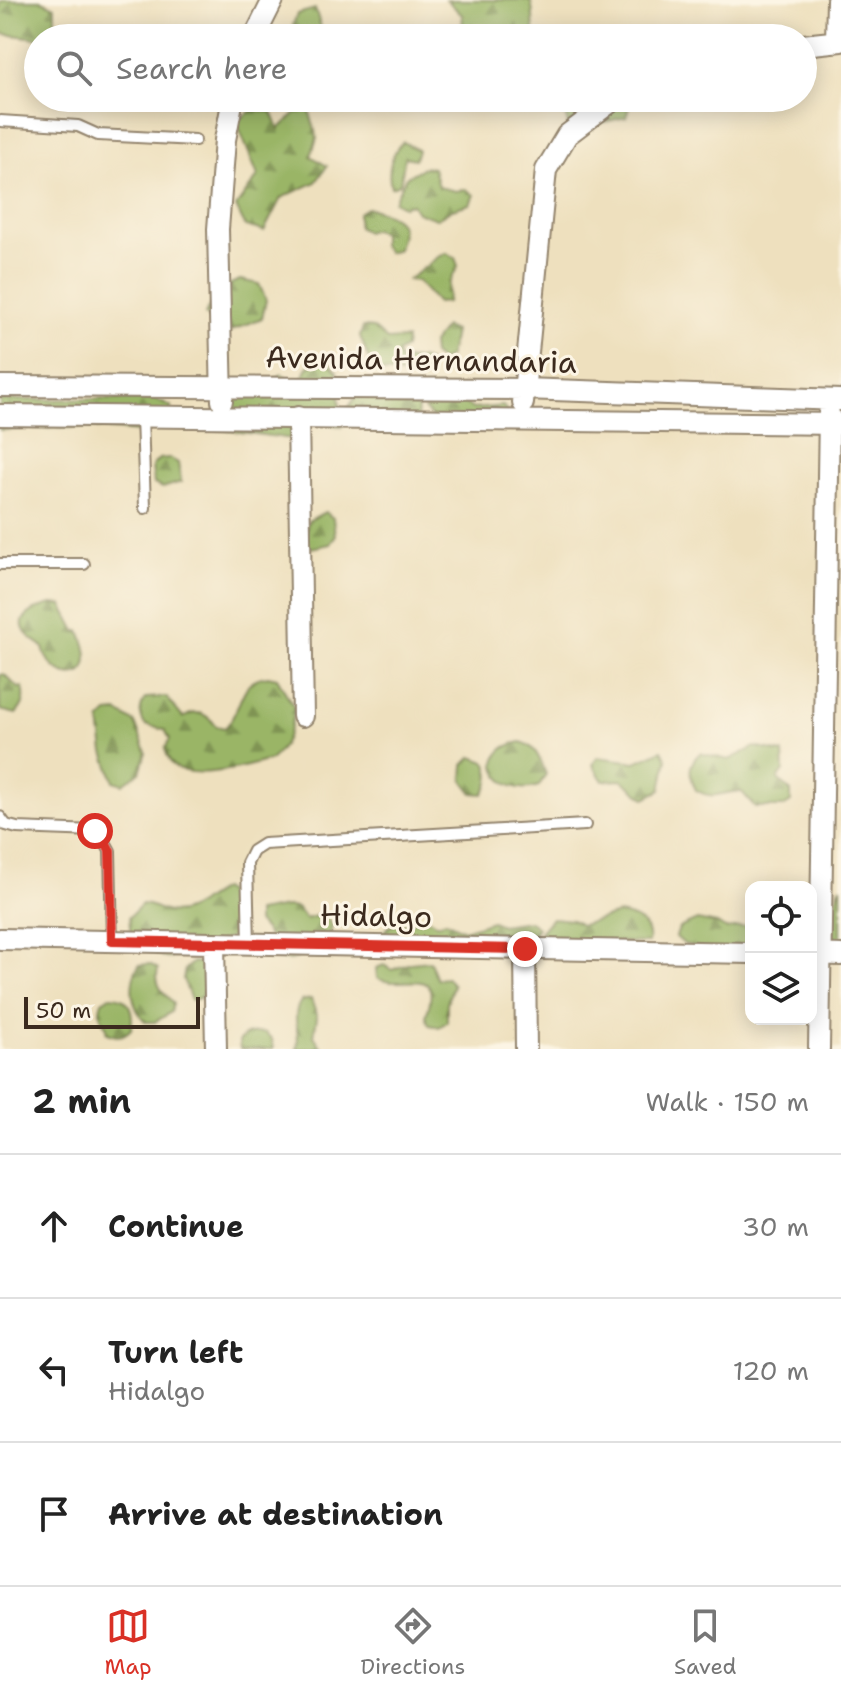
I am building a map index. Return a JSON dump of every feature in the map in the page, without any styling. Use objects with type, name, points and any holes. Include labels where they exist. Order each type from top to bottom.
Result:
[{"type":"street","points":[[261,24],[273,0]]},
{"type":"street","points":[[817,43],[838,41],[837,0]]},
{"type":"street","points":[[221,417],[223,387],[218,229],[230,112]]},
{"type":"street","points":[[522,419],[546,170],[567,135],[597,112]]},
{"type":"street","name":"Avenida Hernandaria","points":[[0,386],[524,389],[835,400]]},
{"type":"street","points":[[819,1049],[824,955],[835,400]]},
{"type":"street","name":"Avenida Hernandaria","points":[[0,415],[835,424]]},
{"type":"street","points":[[298,417],[303,716]]},
{"type":"street","name":"Hidalgo","points":[[0,939],[745,953]]},
{"type":"street","points":[[214,943],[216,1049]]},
{"type":"street","points":[[525,949],[526,1049]]},
{"type":"lane","points":[[0,121],[78,126],[98,135],[195,140]]},
{"type":"lane","points":[[142,416],[145,508]]},
{"type":"lane","points":[[0,564],[84,564]]},
{"type":"lane","points":[[0,817],[6,825],[17,828],[95,831],[103,838],[110,851],[112,941]]},
{"type":"lane","points":[[249,944],[247,863],[253,851],[264,844],[585,825]]},
{"type":"green space","points":[[40,0],[55,7],[55,24],[24,24],[24,36],[3,34],[0,30],[0,2]]},
{"type":"green space","points":[[447,0],[530,0],[534,24],[463,24],[462,15]]},
{"type":"green space","points":[[315,9],[320,24],[293,24],[297,14]]},
{"type":"green space","points":[[250,112],[272,112],[279,129],[297,112],[310,112],[317,138],[311,156],[327,166],[316,182],[281,198],[264,231],[245,226],[236,207],[258,176],[236,121]]},
{"type":"green space","points":[[564,112],[628,112],[626,117],[570,130]]},
{"type":"green space","points":[[403,142],[418,150],[415,159],[405,157],[400,184],[391,187],[391,162]]},
{"type":"green space","points":[[424,167],[433,168],[438,187],[456,191],[466,189],[474,195],[470,204],[452,209],[436,219],[417,212],[412,204],[403,206],[394,201],[406,177]]},
{"type":"green space","points":[[367,208],[397,219],[402,231],[397,250],[388,253],[382,245],[382,234],[374,229],[366,232],[358,227],[358,213]]},
{"type":"green space","points":[[447,253],[455,258],[458,266],[449,283],[447,302],[437,303],[417,281],[408,280]]},
{"type":"green space","points":[[240,280],[259,284],[266,300],[262,318],[231,331],[221,328],[205,315],[218,292]]},
{"type":"green space","points":[[363,327],[373,328],[387,340],[406,339],[405,348],[397,353],[400,361],[420,359],[429,362],[424,379],[366,371],[370,363],[360,336]]},
{"type":"green space","points":[[445,327],[454,331],[449,357],[441,361],[433,355],[432,343]]},
{"type":"green space","points":[[325,358],[337,371],[342,427],[304,418],[293,439],[217,429],[230,398],[250,396],[282,374],[299,385],[308,367]]},
{"type":"green space","points":[[374,394],[400,405],[409,403],[418,408],[417,418],[347,410],[355,398]]},
{"type":"green space","points":[[457,398],[473,409],[503,406],[508,420],[450,432],[424,409]]},
{"type":"green space","points":[[154,399],[171,407],[171,425],[141,432],[84,427],[0,430],[0,400]]},
{"type":"green space","points":[[169,458],[178,463],[181,482],[163,488],[154,484],[152,466],[159,459]]},
{"type":"green space","points":[[325,512],[333,518],[335,536],[330,544],[311,548],[304,541],[308,521]]},
{"type":"green space","points":[[52,604],[62,605],[76,631],[80,631],[86,651],[86,664],[81,672],[73,675],[54,667],[43,647],[23,628],[29,613]]},
{"type":"green space","points":[[4,674],[18,688],[23,687],[24,702],[16,714],[0,710],[0,675]]},
{"type":"green space","points":[[268,676],[277,678],[295,709],[284,743],[270,760],[221,771],[183,770],[174,766],[168,758],[165,749],[170,739],[165,730],[145,725],[142,718],[141,708],[146,698],[166,697],[183,718],[201,714],[216,726],[225,728],[251,682]]},
{"type":"green space","points":[[118,712],[135,723],[146,752],[140,772],[123,784],[114,781],[104,752],[100,721],[108,713]]},
{"type":"green space","points":[[521,742],[534,750],[540,759],[546,774],[539,786],[512,786],[497,772],[495,763],[498,754]]},
{"type":"green space","points":[[755,747],[783,753],[784,771],[778,779],[791,792],[791,802],[783,807],[755,807],[742,792],[709,795],[696,790],[690,770],[700,753],[729,760]]},
{"type":"green space","points":[[662,750],[667,759],[661,790],[645,798],[622,780],[603,781],[593,765],[597,757],[636,762]]},
{"type":"green space","points":[[472,757],[486,762],[489,771],[489,783],[483,794],[473,793],[463,780],[464,765]]},
{"type":"green space","points":[[841,886],[841,950],[834,937],[833,920]]},
{"type":"green space","points":[[222,889],[236,909],[239,934],[196,951],[190,959],[189,955],[171,958],[158,955],[131,937],[129,917],[142,904],[168,912],[182,912]]},
{"type":"green space","points":[[297,908],[305,919],[324,914],[332,926],[330,935],[304,955],[289,960],[275,954],[268,935],[257,922],[257,912]]},
{"type":"green space","points":[[618,914],[640,922],[647,931],[648,943],[545,940],[540,932],[552,918],[572,920],[581,925]]},
{"type":"green space","points":[[429,919],[437,924],[446,921],[464,930],[492,921],[501,925],[530,921],[537,928],[526,944],[390,940],[383,933],[390,926]]},
{"type":"green space","points":[[697,920],[725,929],[745,927],[745,959],[684,944],[676,937],[679,928]]},
{"type":"green space","points":[[430,961],[437,979],[447,978],[453,985],[447,1003],[447,1022],[439,1027],[429,1025],[426,1016],[430,989],[425,983],[377,978],[376,968],[384,965],[392,970],[410,963]]},
{"type":"green space","points":[[193,962],[204,963],[207,981],[200,998],[191,1000],[183,979],[185,969]]},
{"type":"green space","points":[[150,964],[158,969],[158,984],[173,1003],[171,1012],[155,1022],[146,1022],[137,1010],[132,987],[139,965]]},
{"type":"green space","points":[[110,996],[122,998],[131,1011],[131,1029],[122,1035],[106,1032],[101,1018],[102,1001]]},
{"type":"green space","points":[[311,999],[317,1017],[314,1036],[323,1049],[297,1049],[298,1007],[301,1001]]},
{"type":"green space","points":[[255,1033],[265,1033],[272,1039],[273,1049],[240,1049],[239,1041]]},
{"type":"route","points":[[95,831],[110,851],[112,941],[525,949]]}]
